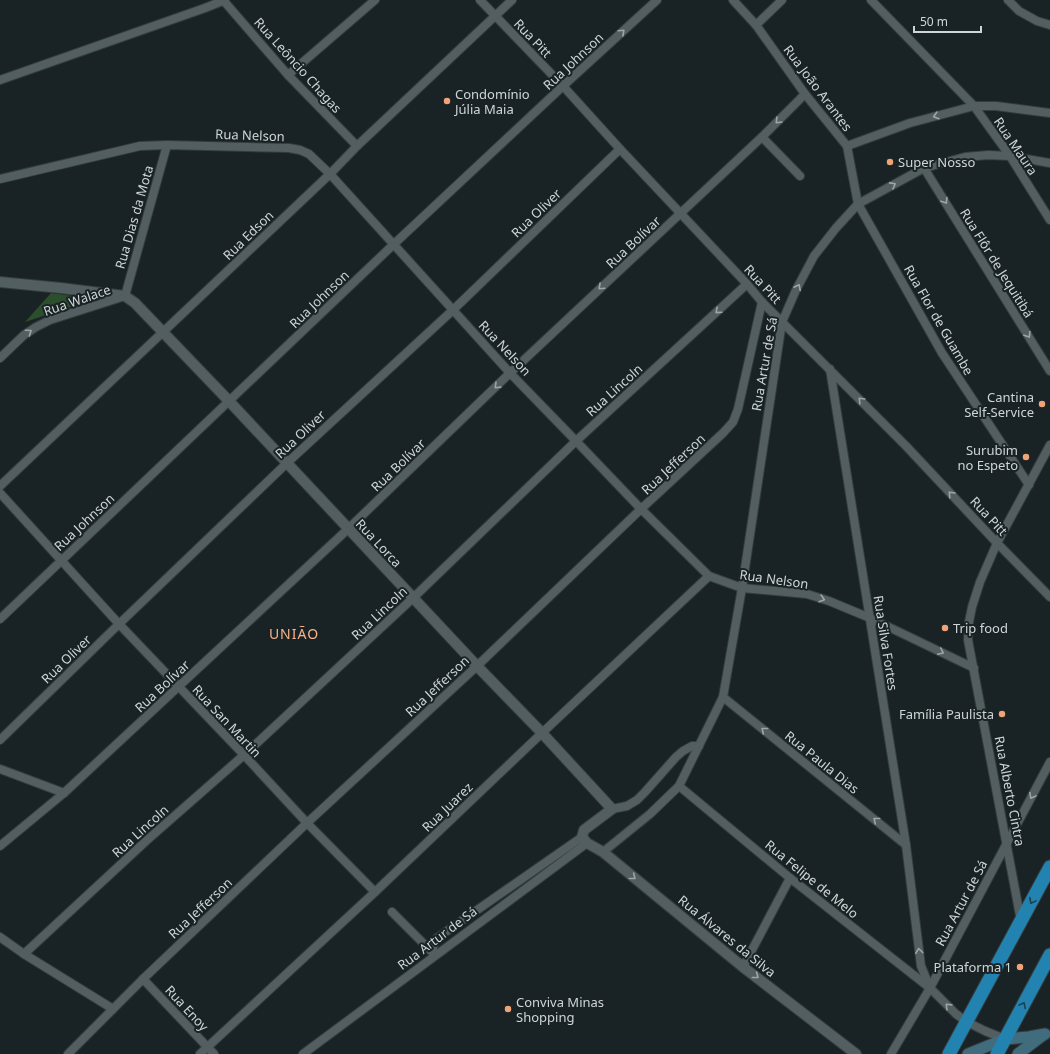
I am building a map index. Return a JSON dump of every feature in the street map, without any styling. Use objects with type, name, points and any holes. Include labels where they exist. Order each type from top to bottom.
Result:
[{"type":"highway","points":[[949,1054],[1050,867]]},
{"type":"highway","points":[[997,1054],[1050,955]]},
{"type":"main road","points":[[968,1054],[1005,1039],[1028,1037],[1047,1032]]},
{"type":"main road","points":[[1018,1054],[1047,1032]]},
{"type":"street","points":[[0,80],[224,0]]},
{"type":"street","name":"Rua Leôncio Chagas","points":[[224,0],[288,75],[357,146]]},
{"type":"street","points":[[288,75],[375,0]]},
{"type":"street","name":"Rua Pitt","points":[[480,0],[747,284],[762,302],[906,446],[997,543],[1050,596]]},
{"type":"street","name":"Rua Edson","points":[[0,486],[512,0]]},
{"type":"street","name":"Rua Johnson","points":[[0,619],[394,244],[562,86],[657,0]]},
{"type":"street","name":"Rua João Arantes","points":[[732,0],[756,25],[805,94],[847,146],[858,204]]},
{"type":"street","points":[[756,25],[782,0]]},
{"type":"street","name":"Rua Maura","points":[[871,0],[974,106],[1010,156],[1050,220]]},
{"type":"street","points":[[1008,0],[1019,11],[1037,21],[1050,25]]},
{"type":"street","name":"Rua Bolívar","points":[[0,846],[64,793],[179,687],[348,529],[510,373],[762,137],[805,94]]},
{"type":"street","points":[[847,146],[910,123],[974,106],[1003,107],[1050,113]]},
{"type":"street","points":[[762,137],[800,176]]},
{"type":"street","name":"Rua Nelson","points":[[0,179],[140,146],[167,145],[289,148],[300,150],[309,154],[330,174],[510,373],[641,509],[709,576],[742,588],[807,594],[830,601],[870,618],[974,668]]},
{"type":"street","name":"Rua Dias da Mota","points":[[125,296],[167,145]]},
{"type":"street","name":"Rua Oliver","points":[[0,740],[287,463],[453,310],[620,149]]},
{"type":"street","name":"Rua Artur de Sá","points":[[603,852],[650,814],[680,786],[723,697],[742,588],[782,322],[796,290],[814,256],[836,228],[858,204],[924,168],[965,157],[988,155],[1010,156],[1050,163]]},
{"type":"street","name":"Rua Flôr de Jequitibá","points":[[924,168],[1050,371]]},
{"type":"street","name":"Rua Flor de Guambe","points":[[858,204],[942,353],[1029,485]]},
{"type":"street","points":[[0,282],[125,296]]},
{"type":"street","name":"Rua Lincoln","points":[[24,954],[146,841],[244,755],[413,598],[576,440],[747,284]]},
{"type":"street","name":"Rua Lorca","points":[[125,296],[135,303],[229,401],[612,809]]},
{"type":"street","name":"Rua Walace","points":[[0,358],[24,335],[50,320],[125,296]]},
{"type":"street","name":"Rua Jefferson","points":[[68,1054],[143,979],[307,823],[477,666],[641,509],[723,433],[733,422],[738,410],[762,302]]},
{"type":"street","name":"Rua Silva Fortes","points":[[830,369],[906,845],[921,966],[930,988],[956,1014],[967,1022],[1005,1039]]},
{"type":"street","name":"Rua Alberto Cintra","points":[[1021,921],[968,640],[972,608],[980,582],[997,543],[1050,445]]},
{"type":"street","name":"Rua San Martin","points":[[0,493],[119,624],[307,823],[375,892]]},
{"type":"street","name":"Rua Juarez","points":[[200,1054],[375,892],[709,576]]},
{"type":"street","name":"Rua Paula Dias","points":[[723,697],[906,845]]},
{"type":"street","name":"Rua Artur de Sá","points":[[585,840],[584,830],[612,809],[628,806],[645,792],[683,751],[692,746],[699,746]]},
{"type":"street","name":"Rua Artur de Sá","points":[[891,1054],[930,988],[1050,762]]},
{"type":"street","points":[[0,769],[64,793]]},
{"type":"street","name":"Rua Felipe de Melo","points":[[680,786],[790,878],[930,988]]},
{"type":"street","name":"Rua Artur de Sá","points":[[434,954],[433,947],[437,938],[585,840]]},
{"type":"street","name":"Rua Artur de Sá","points":[[303,1054],[585,840]]},
{"type":"street","name":"Rua Álvares da Silva","points":[[585,840],[603,852],[743,967],[856,1054]]},
{"type":"street","points":[[743,967],[790,878]]},
{"type":"street","points":[[392,912],[434,954]]},
{"type":"street","points":[[0,937],[24,954],[113,1009]]},
{"type":"street","name":"Rua Enoy","points":[[143,979],[214,1054]]},
{"type":"green space","points":[[51,293],[95,299],[25,322]]},
{"type":"place","name":"Condomínio Júlia Maia","points":[[447,101]]},
{"type":"place","name":"Super Nosso","points":[[890,162]]},
{"type":"place","name":"Cantina Self-Service","points":[[1042,404]]},
{"type":"place","name":"Surubim no Espeto","points":[[1026,457]]},
{"type":"place","name":"Trip food","points":[[945,628]]},
{"type":"place","name":"Família Paulista","points":[[1002,714]]},
{"type":"place","name":"Plataforma 1","points":[[1020,967]]},
{"type":"place","name":"Conviva Minas Shopping","points":[[508,1009]]},
{"type":"district","name":"UNIÃO","points":[[294,634]]}]
